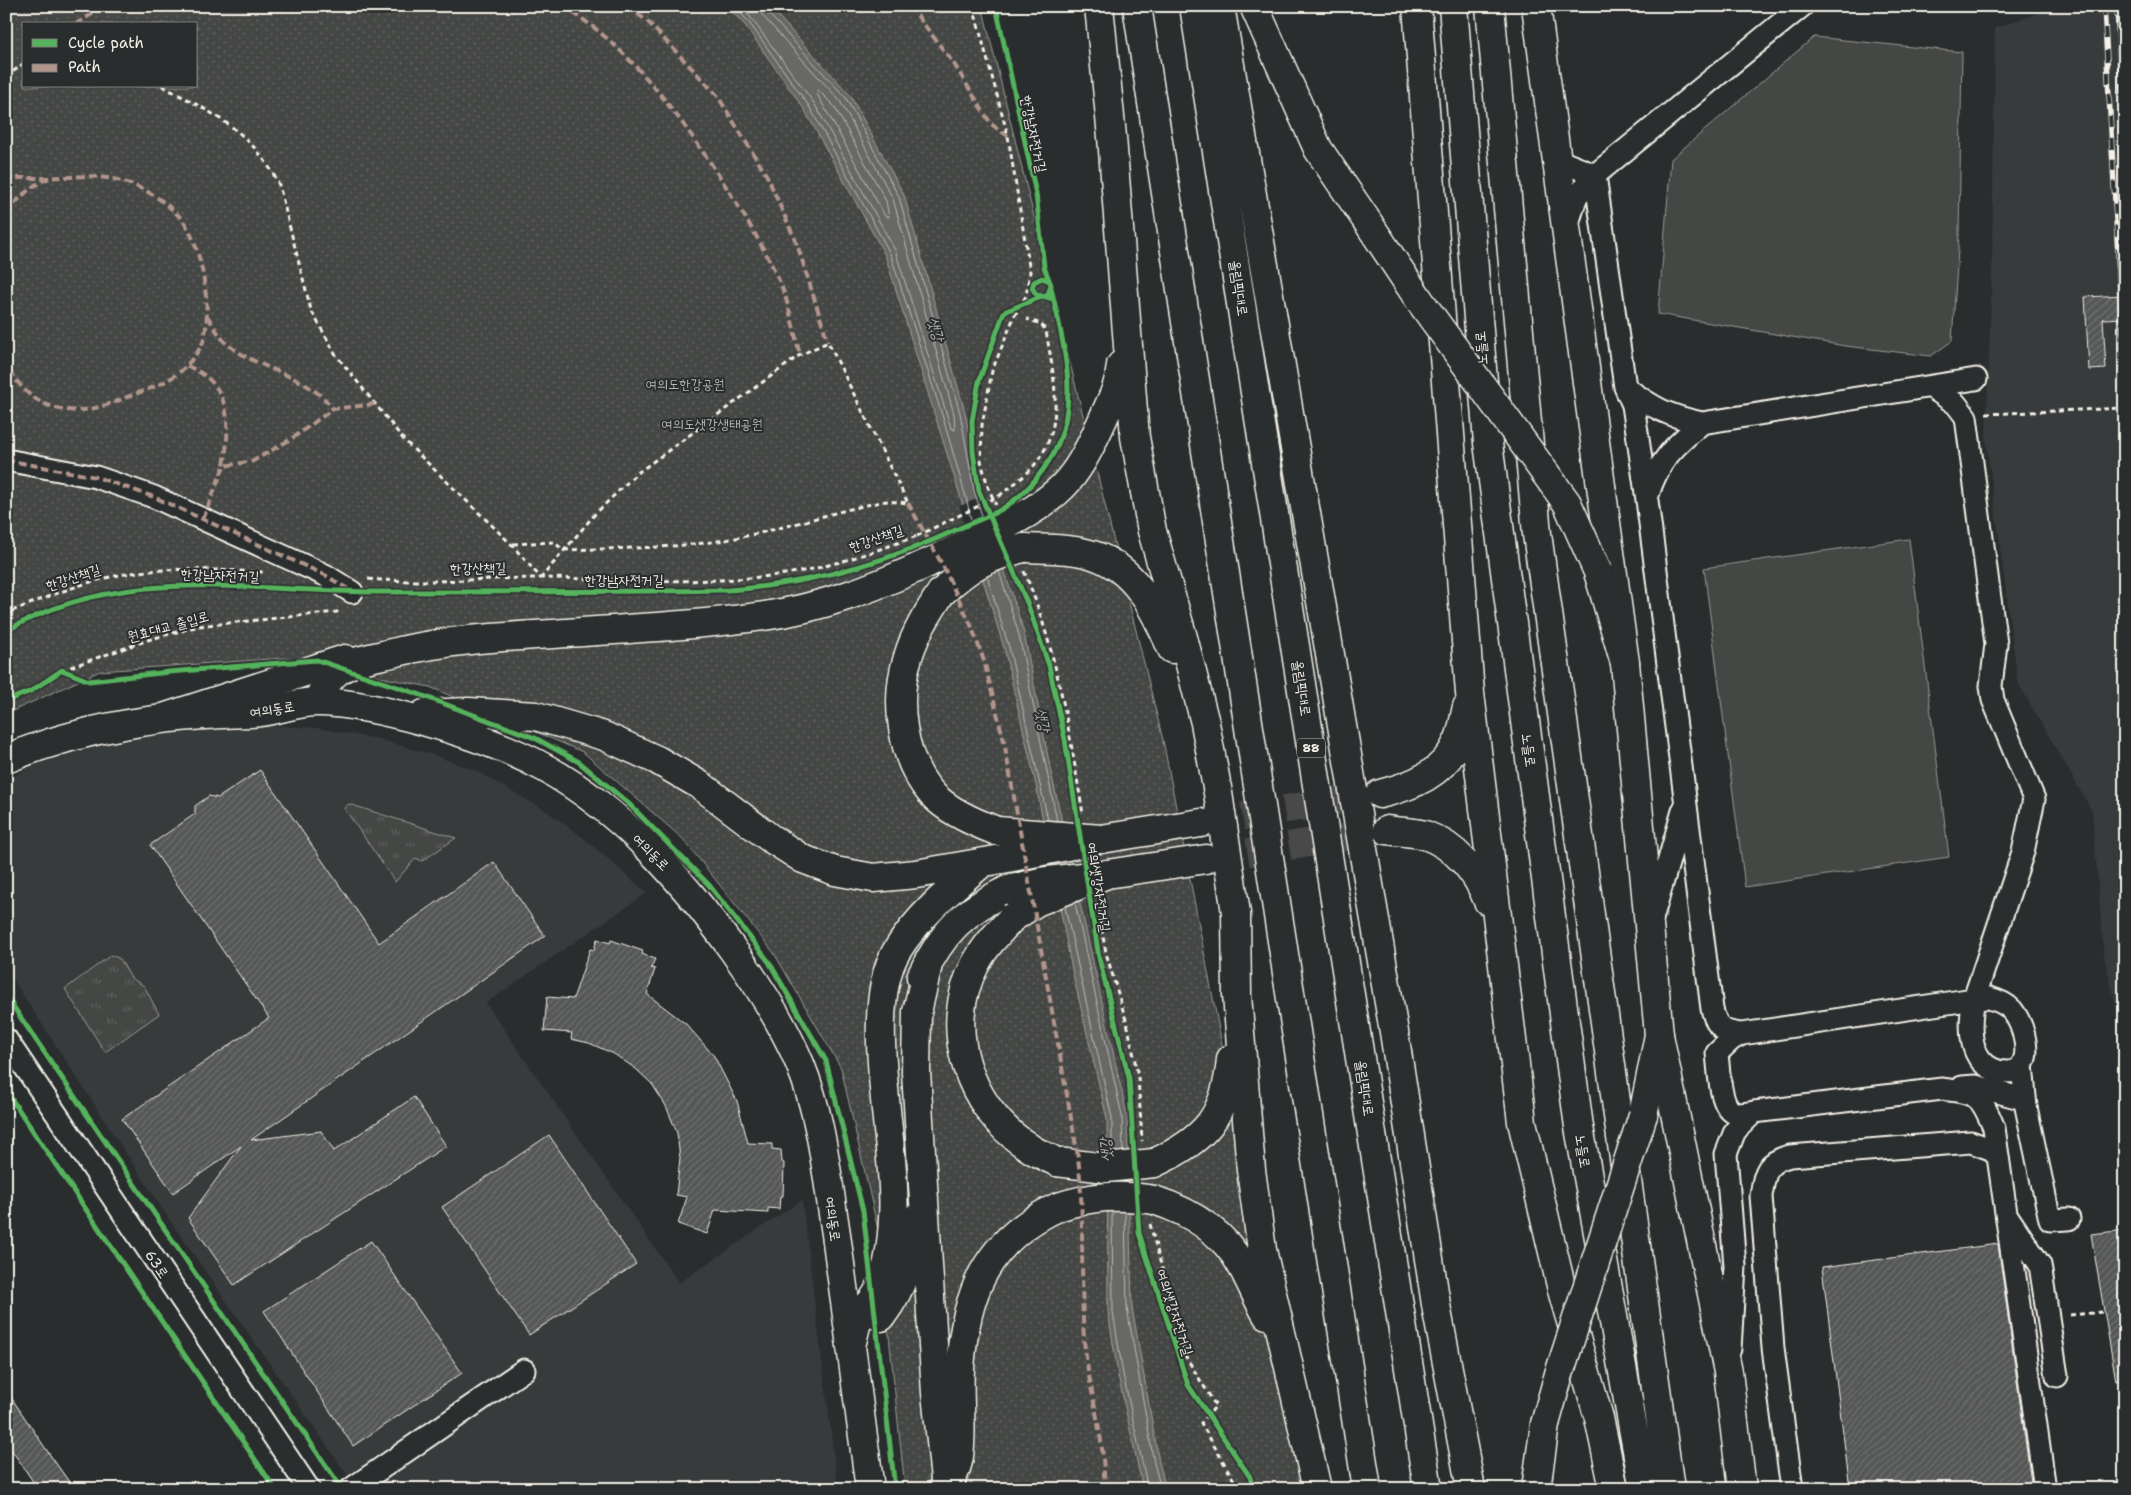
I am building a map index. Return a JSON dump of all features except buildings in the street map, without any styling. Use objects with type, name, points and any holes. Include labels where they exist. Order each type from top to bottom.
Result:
[{"type":"main road","points":[[1099,6],[1112,138],[1135,437],[1152,531],[1184,641],[1205,724],[1218,793],[1236,913],[1237,996],[1251,1170],[1262,1250],[1316,1489]]},
{"type":"main road","points":[[1136,6],[1367,1489]]},
{"type":"main road","name":"올림픽대로","points":[[1194,6],[1428,1489]]},
{"type":"main road","points":[[1220,6],[1394,1032],[1437,1311],[1470,1489]]},
{"type":"main road","points":[[1254,6],[1318,149],[1420,301],[1567,503],[1598,572],[1626,663]]},
{"type":"main road","points":[[1417,6],[1470,693],[1522,1122],[1563,1294],[1599,1418],[1614,1489]]},
{"type":"main road","name":"노들로","points":[[1453,6],[1488,443],[1579,1127],[1644,1489]]},
{"type":"main road","points":[[1490,6],[1537,534],[1620,1119],[1670,1489]]},
{"type":"main road","points":[[1536,6],[1555,159],[1626,663],[1659,1035],[1728,1372],[1742,1489]]},
{"type":"main road","points":[[163,718],[386,646],[688,625],[765,616],[814,607],[868,590],[928,562],[1004,513],[1042,506],[1064,487],[1086,457],[1119,384],[1125,308]]},
{"type":"main road","points":[[1101,839],[997,831],[969,821],[932,794],[914,764],[903,727],[901,692],[908,657],[920,626],[941,593],[963,572],[992,556],[1024,548],[1059,550],[1093,555],[1122,570],[1143,591],[1158,616],[1205,724]]},
{"type":"main road","points":[[318,701],[327,682],[339,670],[360,661],[407,650],[474,639]]},
{"type":"main road","points":[[1380,794],[1405,788],[1428,777],[1445,762],[1458,742],[1470,693]]},
{"type":"main road","name":"여의동로","points":[[6,760],[71,736],[127,722],[163,718],[257,713],[318,701],[389,713],[438,725],[482,741],[544,768],[600,805],[649,848],[701,905],[757,984],[782,1026],[800,1065],[814,1107],[824,1153],[852,1344],[870,1489]]},
{"type":"main road","points":[[389,713],[468,712],[536,716],[604,736],[657,760],[700,785],[770,838],[803,859],[835,871],[873,878],[916,874],[1101,839],[1201,823]]},
{"type":"main road","points":[[1387,830],[1424,835],[1448,846],[1477,875],[1497,924]]},
{"type":"main road","points":[[852,1344],[857,1328],[868,1328],[877,1322],[904,1281],[911,1246],[912,1209],[907,1115],[909,1017],[916,987],[944,935],[964,915],[981,903],[1008,890],[1040,882],[1206,859]]},
{"type":"main road","points":[[852,1344],[858,1319],[870,1306],[881,1285],[889,1255],[894,1219],[894,1180],[881,1048],[881,1014],[886,982],[895,954],[921,917],[992,861]]},
{"type":"main road","points":[[1107,874],[1036,902],[1012,918],[993,939],[974,966],[965,992],[960,1022],[961,1050],[970,1078],[987,1107],[1005,1128],[1027,1146],[1058,1162],[1106,1168],[1154,1163],[1178,1153],[1198,1138],[1216,1116],[1228,1086],[1237,996]]},
{"type":"main road","points":[[929,960],[917,1012],[916,1072],[936,1393],[947,1489]]},
{"type":"main road","points":[[1536,1489],[1545,1424],[1559,1374],[1643,1115],[1659,1035]]},
{"type":"main road","points":[[947,1489],[959,1457],[960,1369],[966,1319],[977,1284],[994,1255],[1015,1233],[1037,1216],[1082,1199],[1105,1196],[1130,1196],[1154,1200],[1177,1208],[1199,1220],[1225,1241],[1242,1266],[1262,1307],[1283,1342]]},
{"type":"street","points":[[1566,229],[1576,198],[1596,175],[1802,6]]},
{"type":"street","points":[[1555,159],[1596,175]]},
{"type":"street","points":[[1596,175],[1625,387],[1633,405],[1647,500],[1716,1023],[1728,1032],[1742,1034],[1988,998],[2000,1001],[2012,1010],[2024,1034],[2025,1051],[2013,1068]]},
{"type":"street","points":[[1625,387],[1648,404],[1675,418],[1702,423],[1976,379]]},
{"type":"street","points":[[1931,387],[1956,404],[1966,417],[1996,644],[1991,686],[1993,700],[2034,799],[2023,852],[1974,999],[1971,1015],[1973,1044],[1979,1058],[1991,1069],[2013,1068]]},
{"type":"street","points":[[1647,500],[1654,473],[1669,453],[1702,423]]},
{"type":"street","points":[[6,460],[96,477],[154,497],[325,575],[355,585]]},
{"type":"street","points":[[1649,931],[1686,802]]},
{"type":"street","points":[[1742,1034],[1732,1039],[1717,1053],[1724,1104],[1732,1112],[1738,1114],[1942,1088],[1975,1086],[2023,1102]]},
{"type":"street","name":"63로","points":[[6,1039],[310,1489]]},
{"type":"street","points":[[2013,1068],[2023,1102],[2050,1220],[2069,1219]]},
{"type":"street","points":[[1942,1088],[1971,1093],[1984,1103],[1994,1128],[2045,1489]]},
{"type":"street","points":[[1728,1372],[1735,1266],[1726,1154],[1735,1131],[1754,1112]]},
{"type":"street","points":[[1792,1489],[1773,1348],[1761,1196],[1764,1174],[1775,1160],[1790,1156],[1971,1142],[1993,1150],[1998,1158]]},
{"type":"street","points":[[2005,1213],[2040,1265],[2056,1376]]},
{"type":"street","points":[[350,1489],[524,1370]]},
{"type":"path","points":[[973,6],[1008,136],[1027,247]]},
{"type":"path","points":[[6,77],[22,65]]},
{"type":"path","points":[[166,88],[220,117],[239,133],[272,170],[279,185],[311,310],[322,334],[336,355],[404,440],[511,544],[541,578],[563,550],[594,514],[636,474],[800,355],[828,342],[908,503],[886,501],[746,536],[713,542],[648,547],[563,550],[554,542],[511,544]]},
{"type":"path","points":[[1034,292],[1032,288],[1036,279]]},
{"type":"path","points":[[1011,309],[1034,300]]},
{"type":"path","points":[[1985,414],[2125,408]]},
{"type":"path","points":[[982,500],[986,508]]},
{"type":"path","points":[[1043,649],[1049,666],[1065,740],[1077,816]]},
{"type":"path","points":[[62,670],[71,674]]},
{"type":"path","points":[[2070,1315],[2103,1312]]},
{"type":"path","points":[[1203,1407],[1213,1423]]},
{"type":"shaded area","points":[[2059,6],[2125,6],[2125,1042],[2104,957],[2092,811],[2018,683],[1986,439],[1992,270],[1995,28]]},
{"type":"shaded area","points":[[279,726],[317,728],[378,739],[434,755],[476,771],[545,810],[584,838],[647,893],[486,1003],[679,1283],[802,1200],[838,1489],[357,1489],[169,1219],[6,969],[6,781],[38,762],[75,747],[124,736],[224,727]]},
{"type":"green space","name":"여의도한강공원","points":[[6,6],[982,6],[1163,740],[1308,1489],[905,1489],[878,1230],[841,1068],[774,953],[683,839],[583,752],[430,687],[284,658],[100,671],[6,714]]},
{"type":"green space","points":[[1814,37],[1962,52],[1959,235],[1952,341],[1931,356],[1845,346],[1658,314],[1671,159]]},
{"type":"green space","points":[[1909,539],[1949,857],[1745,887],[1704,568]]},
{"type":"green space","points":[[349,804],[456,838],[422,861],[416,858],[395,882],[344,808]]},
{"type":"green space","points":[[111,955],[120,959],[131,978],[144,986],[159,1014],[105,1052],[65,989]]},
{"type":"water","name":"샛강","points":[[727,6],[769,6],[850,95],[904,195],[965,412],[979,489],[1024,633],[1051,772],[1127,1115],[1132,1307],[1159,1462],[1166,1489],[1143,1489],[1118,1375],[1108,1312],[1107,1119],[1072,970],[1036,785],[1004,648],[964,518],[962,502],[885,255],[804,109],[744,24]]},
{"type":"pier","points":[[983,496],[1005,565],[980,577],[962,519],[960,506]]},
{"type":"tunnel","points":[[1201,823],[1378,794]]},
{"type":"tunnel","points":[[1206,859],[1384,831]]},
{"type":"railway","points":[[2104,6],[2125,380]]},
{"type":"railway","points":[[2117,6],[2125,161]]},
{"type":"marked path","points":[[79,22],[105,6]]},
{"type":"marked path","points":[[562,6],[587,22],[610,41],[653,86],[692,136],[748,221],[775,272],[787,302],[800,355]]},
{"type":"marked path","points":[[628,6],[648,22],[717,95],[767,176],[797,244],[828,342]]},
{"type":"marked path","points":[[910,6],[954,64],[991,124],[1008,136]]},
{"type":"marked path","points":[[6,175],[11,178],[50,178]]},
{"type":"marked path","points":[[6,213],[31,188],[50,178],[100,177],[114,179],[142,189],[167,205],[187,227],[199,259],[206,295],[207,313],[202,345],[181,371],[166,381],[110,404],[86,410],[62,409],[51,406],[29,394],[6,368]]},
{"type":"marked path","points":[[208,317],[226,343],[253,360],[310,387],[333,409]]},
{"type":"marked path","points":[[187,366],[202,374],[213,383],[221,395],[227,421],[224,466]]},
{"type":"marked path","points":[[203,519],[224,466],[253,461],[291,439],[333,409],[375,404]]},
{"type":"marked path","points":[[6,460],[96,477],[154,497],[325,575],[348,589]]},
{"type":"marked path","points":[[908,503],[943,566],[971,625],[984,661],[1004,741],[1078,1157],[1084,1339],[1100,1432],[1104,1489]]},
{"type":"cycle path","name":"한강남자전거길","points":[[996,6],[1036,194],[1044,267],[1051,285],[1048,294],[1043,296],[1037,295],[1032,288],[1034,282],[1042,278],[1047,280]]},
{"type":"cycle path","name":"한강남자전거길","points":[[6,631],[50,610],[94,596],[139,589],[229,586],[369,592],[729,590],[789,583],[819,577],[904,552],[1000,510],[1021,495],[1048,462],[1058,444],[1064,426],[1068,387],[1064,346],[1051,288]]},
{"type":"cycle path","name":"여의샛강자전거길","points":[[1053,299],[1043,296],[1004,312],[979,381],[972,421],[973,452],[979,491],[1028,605],[1049,666],[1065,740],[1099,958],[1129,1078],[1139,1233],[1188,1385],[1250,1477],[1253,1489]]},
{"type":"cycle path","points":[[6,701],[31,691],[62,670],[89,681],[169,672],[317,660],[418,694],[535,738],[579,762],[630,805],[709,885],[769,962],[826,1061],[863,1211],[895,1489]]},
{"type":"cycle path","points":[[6,996],[342,1489]]},
{"type":"cycle path","points":[[6,1091],[275,1489]]},
{"type":"park label","name":"여의도샛강생태공원","points":[[712,424]]}]
